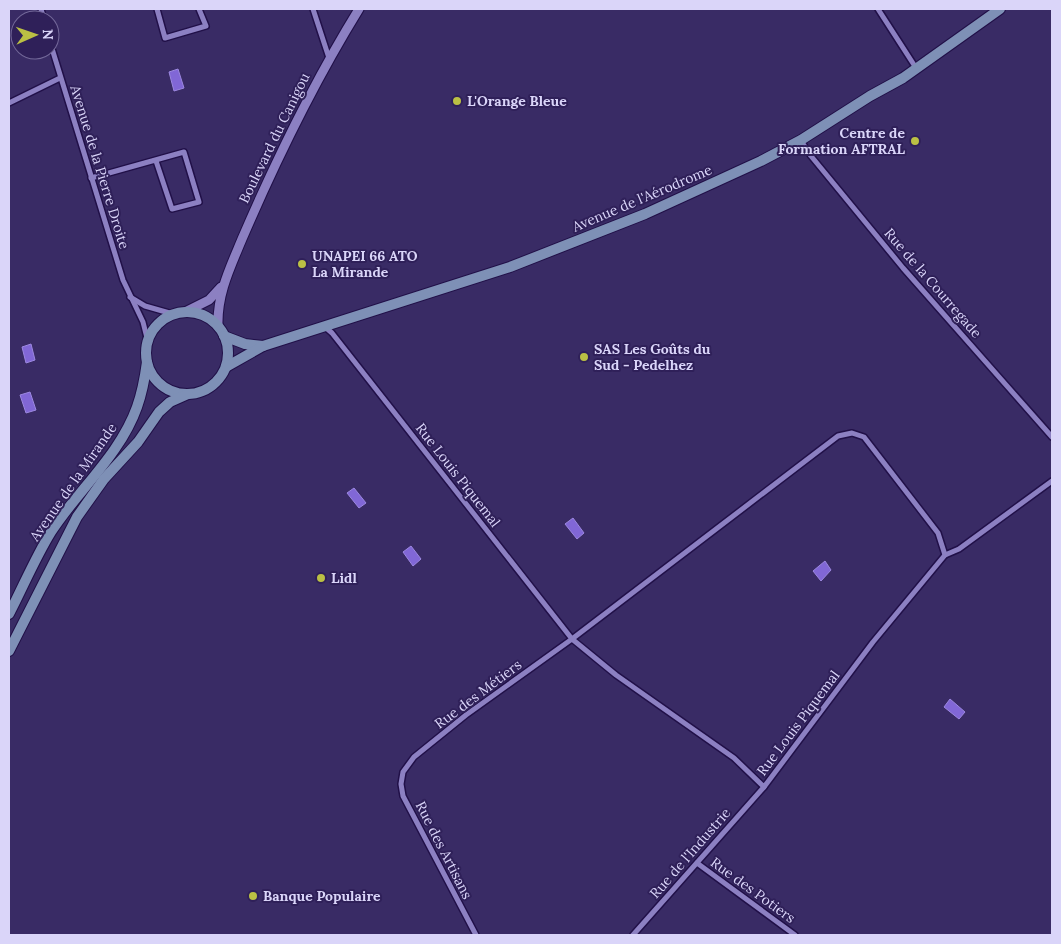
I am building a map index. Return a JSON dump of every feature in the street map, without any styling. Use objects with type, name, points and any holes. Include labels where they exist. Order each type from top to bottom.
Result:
[{"type":"main road","name":"Avenue de l'Aérodrome","points":[[226,367],[263,346],[510,267],[646,214],[761,161],[800,140],[916,69],[1000,9]]},
{"type":"main road","points":[[185,312],[197,313],[208,318],[218,326],[224,336],[228,356],[226,367],[219,379],[204,390],[188,394],[175,392],[162,386],[153,375],[147,362],[146,352],[153,330],[173,314],[185,312]]},
{"type":"main road","name":"Avenue de l'Aérodrome","points":[[224,336],[245,344],[263,346]]},
{"type":"main road","name":"Avenue de la Mirande","points":[[9,614],[50,533],[103,465],[125,433],[137,406],[147,362]]},
{"type":"main road","name":"Avenue de la Mirande","points":[[9,651],[77,517],[104,479],[138,442],[160,412],[170,402],[188,394]]},
{"type":"street","points":[[158,9],[165,38],[206,26],[200,9]]},
{"type":"street","points":[[313,9],[329,58]]},
{"type":"street","name":"Boulevard du Canigou","points":[[218,326],[217,309],[223,284],[258,200],[329,58],[359,9]]},
{"type":"street","points":[[878,9],[916,69]]},
{"type":"street","name":"Avenue de la Pierre Droite","points":[[55,60],[130,297],[143,322],[148,342]]},
{"type":"street","points":[[9,103],[60,78]]},
{"type":"street","name":"Rue de la Courregade","points":[[800,140],[811,156],[904,268],[1052,437]]},
{"type":"street","points":[[91,178],[184,152],[199,202],[172,210],[156,161]]},
{"type":"street","name":"Boulevard du Canigou","points":[[185,312],[209,300],[223,284]]},
{"type":"street","points":[[130,297],[146,306],[173,314]]},
{"type":"street","name":"Rue Louis Piquemal","points":[[324,326],[332,333],[572,639],[616,676],[734,758],[764,786],[873,642],[946,555],[960,549],[1052,481]]},
{"type":"street","points":[[572,639],[838,436],[852,433],[864,437],[938,533],[946,555]]},
{"type":"street","name":"Rue des Métiers","points":[[403,772],[414,757],[466,715],[572,639]]},
{"type":"street","name":"Rue des Artisans","points":[[403,772],[401,784],[403,796],[476,935]]},
{"type":"street","name":"Rue de l'Industrie","points":[[633,935],[764,786]]},
{"type":"street","name":"Rue des Potiers","points":[[697,863],[795,935]]},
{"type":"shaded area","points":[[178,69],[184,88],[174,91],[169,72]]},
{"type":"shaded area","points":[[31,344],[35,360],[26,363],[22,347]]},
{"type":"shaded area","points":[[30,392],[36,410],[26,413],[20,395]]},
{"type":"shaded area","points":[[354,488],[366,503],[359,508],[347,493]]},
{"type":"shaded area","points":[[573,518],[584,533],[577,539],[565,524]]},
{"type":"shaded area","points":[[411,546],[421,559],[413,566],[403,552]]},
{"type":"shaded area","points":[[825,561],[831,570],[821,581],[813,571]]},
{"type":"shaded area","points":[[950,699],[965,712],[959,719],[944,707]]},
{"type":"place","name":"L'Orange Bleue","points":[[457,101]]},
{"type":"place","name":"Centre de Formation AFTRAL","points":[[915,141]]},
{"type":"place","name":"UNAPEI 66 ATO La Mirande","points":[[302,264]]},
{"type":"place","name":"SAS Les Goûts du Sud - Pedelhez","points":[[584,357]]},
{"type":"place","name":"Lidl","points":[[321,578]]},
{"type":"place","name":"Banque Populaire","points":[[253,896]]}]
